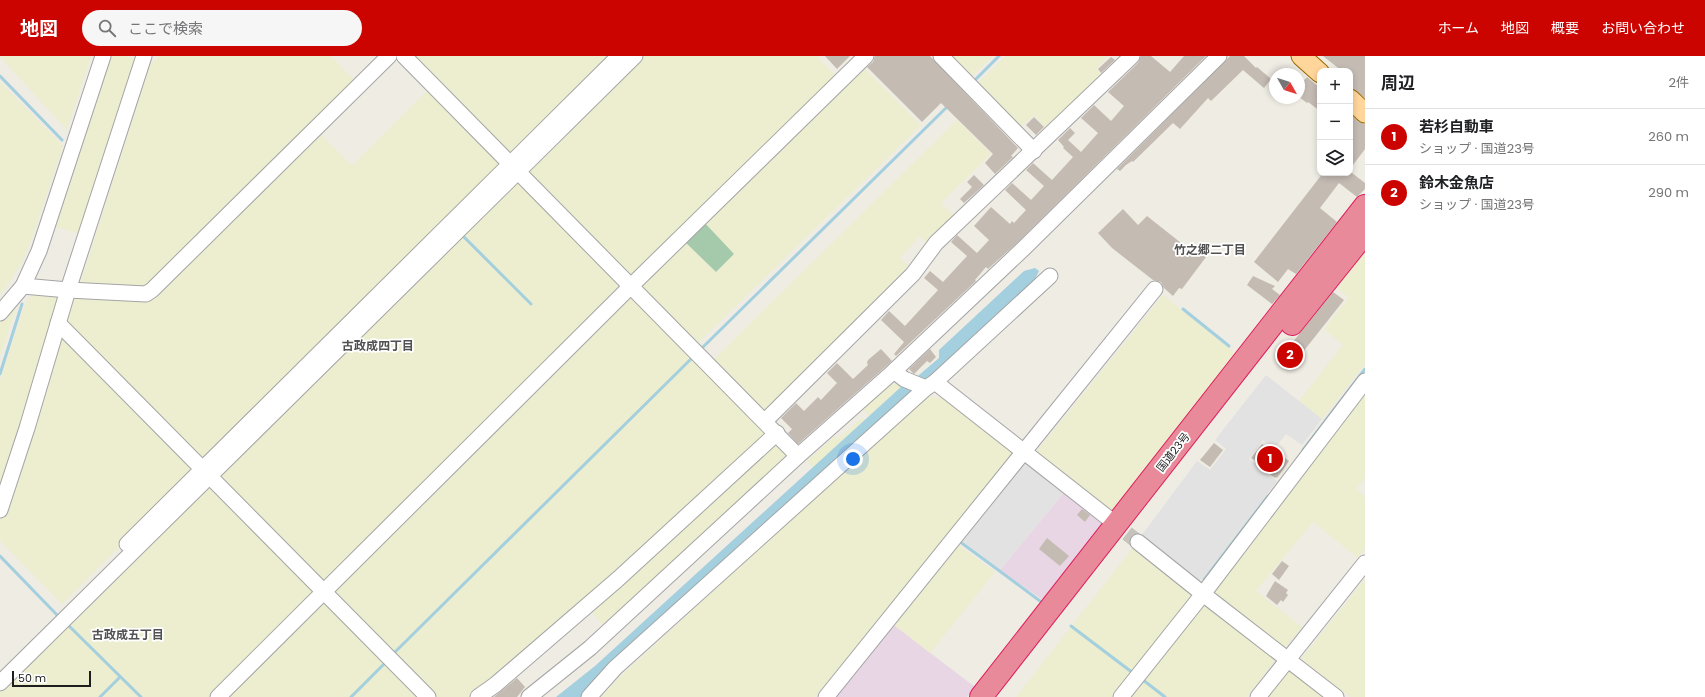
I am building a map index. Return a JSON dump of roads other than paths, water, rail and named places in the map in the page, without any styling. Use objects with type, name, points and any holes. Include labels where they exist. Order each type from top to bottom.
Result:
[{"type":"highway","name":"国道23号","points":[[981,697],[1365,206]]},
{"type":"highway","name":"国道23号","points":[[998,697],[1365,233]]},
{"type":"main road","points":[[1301,56],[1317,70]]},
{"type":"main road","points":[[1353,102],[1365,113]]},
{"type":"street","points":[[0,313],[23,286],[39,251],[103,56]]},
{"type":"street","points":[[23,286],[146,294],[152,290],[389,56]]},
{"type":"street","points":[[404,56],[798,456]]},
{"type":"street","points":[[514,168],[619,56]]},
{"type":"street","points":[[0,683],[67,617],[206,472],[514,168],[636,56]]},
{"type":"street","points":[[218,697],[631,286],[866,56]]},
{"type":"street","points":[[941,56],[1034,151]]},
{"type":"street","points":[[765,421],[913,274],[936,244],[1132,56]]},
{"type":"street","points":[[529,697],[590,648],[798,456],[899,375],[1023,249],[1219,56]]},
{"type":"street","points":[[0,510],[27,428],[68,290],[147,57]]},
{"type":"street","points":[[589,697],[615,668],[1050,276]]},
{"type":"street","points":[[826,697],[1155,289]]},
{"type":"street","points":[[58,323],[428,697]]},
{"type":"street","points":[[899,375],[928,385],[1024,451],[1107,517]]},
{"type":"street","points":[[1121,697],[1203,594],[1365,382]]},
{"type":"street","points":[[478,697],[495,685],[618,579],[777,433]]},
{"type":"street","points":[[1138,542],[1336,697]]},
{"type":"street","points":[[1258,697],[1365,563]]},
{"type":"water","points":[[1035,268],[1039,271],[1033,283],[605,671],[582,697],[556,697],[595,666],[902,386],[912,381],[939,358],[939,350],[1024,271]]},
{"type":"waterway","points":[[974,81],[999,56]]},
{"type":"waterway","points":[[0,76],[62,140]]},
{"type":"waterway","points":[[703,347],[949,105]]},
{"type":"waterway","points":[[461,234],[531,304]]},
{"type":"waterway","points":[[0,374],[22,304]]},
{"type":"waterway","points":[[1183,309],[1229,346]]},
{"type":"waterway","points":[[393,654],[693,357]]},
{"type":"waterway","points":[[1303,450],[1365,369]]},
{"type":"waterway","points":[[1204,580],[1268,496]]},
{"type":"waterway","points":[[959,541],[1040,601]]},
{"type":"waterway","points":[[0,556],[59,617],[58,618]]},
{"type":"waterway","points":[[67,624],[141,697]]},
{"type":"waterway","points":[[1071,626],[1133,673]]},
{"type":"waterway","points":[[351,697],[387,661]]},
{"type":"waterway","points":[[100,697],[120,677]]},
{"type":"waterway","points":[[1142,682],[1143,680],[1165,697]]},
{"type":"tunnel","points":[[1109,519],[1138,542]]},
{"type":"place","name":"鈴木金魚店","points":[[1290,355]]},
{"type":"place","name":"若杉自動車","points":[[1270,459]]},
{"type":"district","name":"竹之郷二丁目","points":[[1210,250]]},
{"type":"district","name":"古政成四丁目","points":[[378,346]]},
{"type":"district","name":"古政成五丁目","points":[[128,635]]}]
